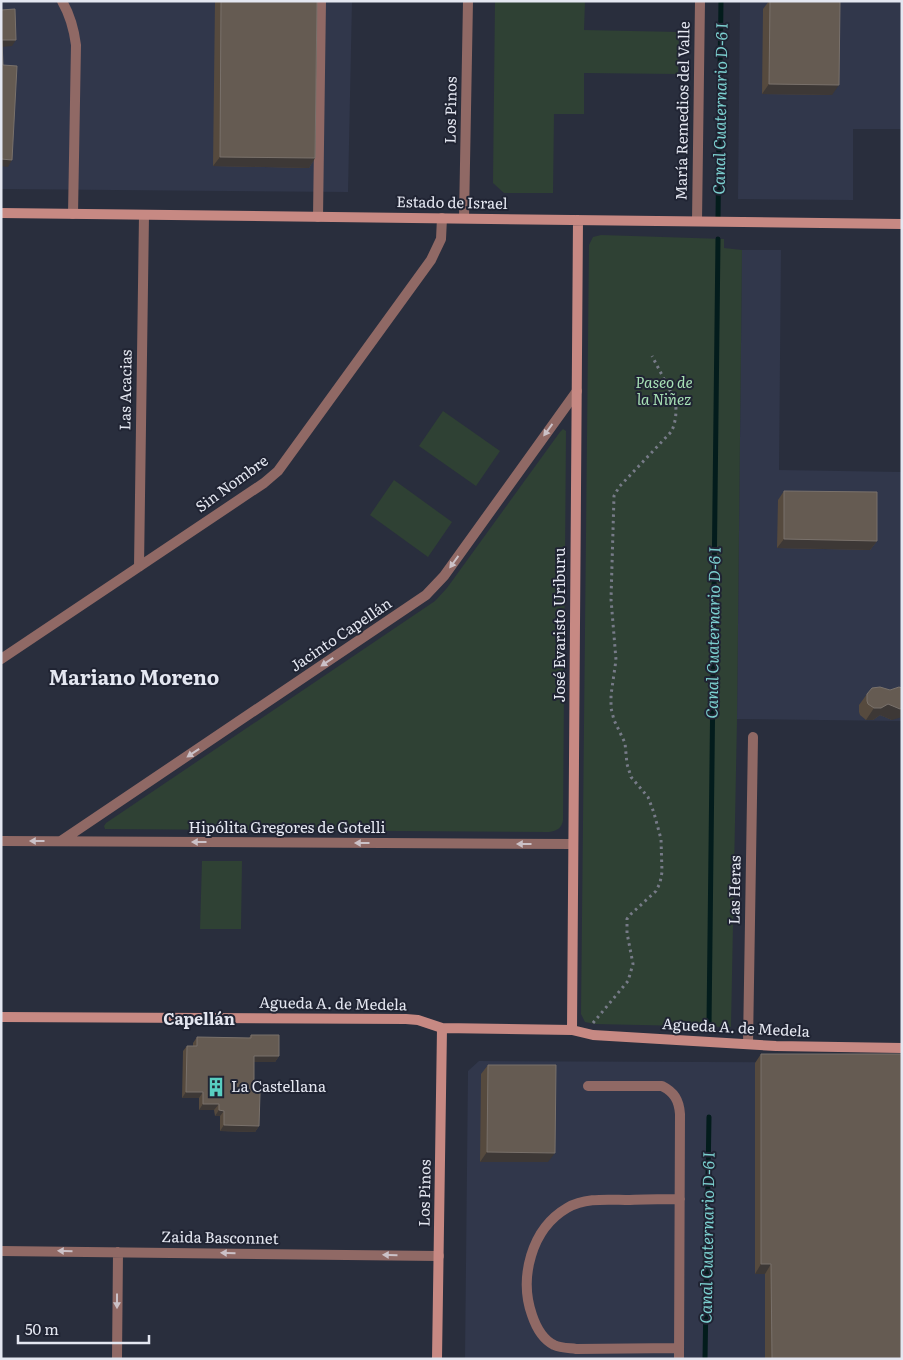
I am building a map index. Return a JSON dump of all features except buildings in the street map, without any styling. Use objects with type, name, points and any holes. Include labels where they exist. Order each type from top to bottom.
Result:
[{"type":"street","points":[[62,1],[73,25],[76,45],[73,214]]},
{"type":"street","points":[[318,217],[321,1]]},
{"type":"street","name":"Los Pinos","points":[[464,218],[468,1]]},
{"type":"street","name":"María Remedios del Valle","points":[[697,221],[700,1]]},
{"type":"street","name":"Estado de Israel","points":[[1,213],[902,224]]},
{"type":"street","name":"Las Acacias","points":[[139,567],[144,214]]},
{"type":"street","name":"Sin Nombre","points":[[1,659],[264,483],[283,465],[431,260],[441,239],[442,218]]},
{"type":"street","name":"José Evaristo Uriburu","points":[[572,1030],[578,220]]},
{"type":"street","name":"Jacinto Capellán","points":[[61,841],[426,595],[444,576],[577,391]]},
{"type":"street","name":"Las Heras","points":[[748,1044],[753,736]]},
{"type":"street","name":"Hipólita Gregores de Gotelli","points":[[1,841],[573,844]]},
{"type":"street","name":"Agueda A. de Medela","points":[[1,1017],[406,1019],[418,1020],[442,1028],[572,1030],[593,1035],[795,1047],[902,1048]]},
{"type":"street","name":"Los Pinos","points":[[438,1359],[442,1028]]},
{"type":"street","points":[[588,1086],[656,1086],[667,1088],[676,1097],[680,1107],[680,1199],[679,1354],[566,1348],[555,1345],[546,1339],[537,1329],[528,1305],[526,1292],[529,1264],[536,1244],[547,1226],[556,1216],[577,1204],[598,1200],[680,1199]]},
{"type":"street","name":"Zaida Basconnet","points":[[1,1251],[439,1256]]},
{"type":"street","points":[[117,1359],[118,1252]]},
{"type":"path","points":[[592,1024],[628,981],[633,964],[627,933],[627,919],[656,891],[662,872],[661,838],[654,813],[648,797],[631,777],[625,743],[614,720],[611,708],[616,660],[611,599],[614,496],[619,487],[672,432],[675,423],[675,400],[652,356]]},
{"type":"shaded area","points":[[1,1],[352,1],[348,192],[1,189]]},
{"type":"shaded area","points":[[740,1],[902,1],[902,129],[853,129],[853,200],[738,199]]},
{"type":"shaded area","points":[[742,250],[781,250],[779,470],[902,472],[902,721],[737,719]]},
{"type":"shaded area","points":[[479,1061],[902,1063],[902,1359],[465,1359],[468,1071]]},
{"type":"green space","points":[[495,1],[585,1],[584,30],[679,32],[678,74],[584,73],[584,114],[554,114],[553,193],[504,193],[493,183]]},
{"type":"green space","name":"Paseo de la Niñez","points":[[601,235],[724,239],[724,248],[742,250],[737,719],[731,1027],[595,1024],[585,1022],[581,1014],[589,245],[593,237]]},
{"type":"green space","points":[[443,411],[500,451],[476,486],[419,446]]},
{"type":"green space","points":[[563,429],[566,431],[563,820],[559,829],[549,832],[105,829],[106,823],[435,601],[447,588]]},
{"type":"green space","points":[[394,480],[452,522],[428,557],[370,515]]},
{"type":"green space","points":[[202,861],[242,861],[241,929],[200,929]]},
{"type":"waterway","name":"Canal Cuaternario D-6 I","points":[[718,217],[721,1]]},
{"type":"waterway","name":"Canal Cuaternario D-6 I","points":[[709,1026],[718,239]]},
{"type":"waterway","name":"Canal Cuaternario D-6 I","points":[[705,1359],[709,1117]]},
{"type":"place","name":"La Castellana","points":[[216,1087]]},
{"type":"district","name":"Mariano Moreno","points":[[134,678]]},
{"type":"district","name":"Capellán","points":[[199,1019]]}]
